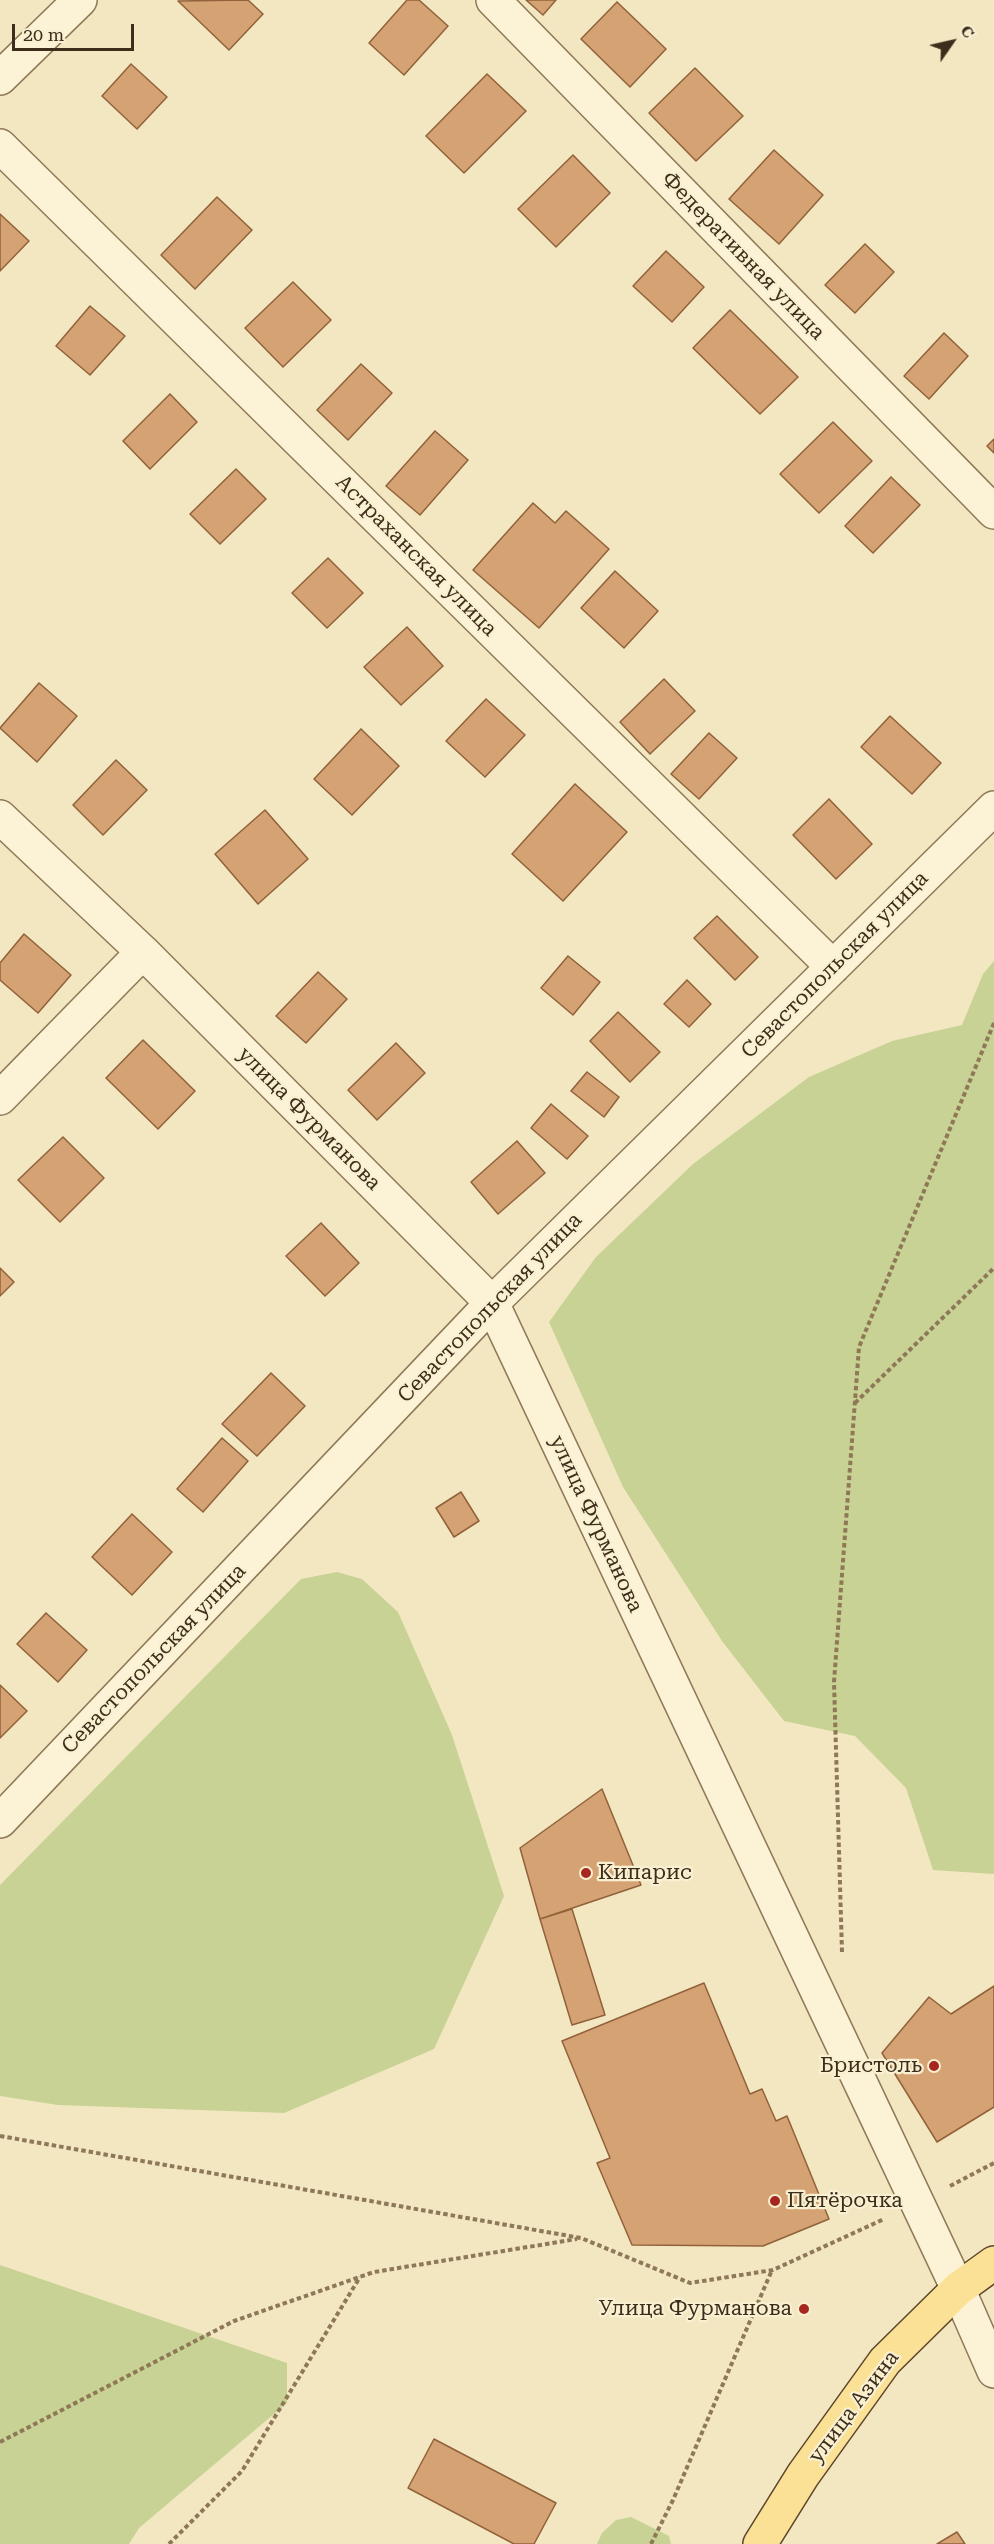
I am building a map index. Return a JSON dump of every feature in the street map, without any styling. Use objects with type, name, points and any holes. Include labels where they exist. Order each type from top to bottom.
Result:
[{"type":"main road","name":"улица Азина","points":[[760,2544],[802,2475],[885,2361],[958,2289],[994,2264]]},
{"type":"street","points":[[0,78],[80,0]]},
{"type":"street","name":"Федеративная улица","points":[[493,0],[994,512]]},
{"type":"street","name":"Астраханская улица","points":[[0,146],[832,967]]},
{"type":"street","name":"Севастопольская улица","points":[[0,1821],[492,1304],[994,808]]},
{"type":"street","name":"улица Фурманова","points":[[0,817],[143,952],[492,1304],[916,2205],[958,2289],[994,2371]]},
{"type":"street","points":[[0,1098],[143,952]]},
{"type":"path","points":[[842,1957],[834,1682],[859,1347],[994,1023]]},
{"type":"path","points":[[855,1402],[994,1268]]},
{"type":"path","points":[[0,2136],[581,2238],[690,2283],[773,2270],[916,2205],[994,2163]]},
{"type":"path","points":[[0,2442],[234,2320],[374,2272],[581,2238]]},
{"type":"path","points":[[651,2544],[673,2500],[773,2270]]},
{"type":"path","points":[[169,2544],[242,2471],[361,2277]]},
{"type":"green space","points":[[994,961],[994,1874],[933,1870],[906,1788],[855,1736],[784,1721],[722,1641],[623,1487],[549,1322],[596,1257],[693,1164],[809,1077],[892,1041],[962,1025],[983,974]]},
{"type":"green space","points":[[337,1572],[362,1579],[398,1612],[452,1735],[504,1896],[434,2049],[284,2113],[58,2105],[0,2096],[0,1885],[301,1579]]},
{"type":"green space","points":[[0,2265],[287,2363],[287,2403],[139,2528],[129,2544],[0,2544]]},
{"type":"green space","points":[[631,2517],[669,2536],[671,2544],[597,2544],[602,2533],[616,2520]]},
{"type":"building","points":[[248,0],[263,14],[229,50],[178,1]]},
{"type":"building","points":[[407,0],[419,0],[448,26],[404,75],[369,43]]},
{"type":"building","points":[[526,0],[556,0],[543,15]]},
{"type":"building","points":[[617,2],[666,49],[630,87],[581,39]]},
{"type":"building","points":[[131,64],[167,97],[137,129],[102,96]]},
{"type":"building","points":[[695,68],[743,116],[696,161],[649,113]]},
{"type":"building","points":[[487,74],[526,111],[464,173],[426,136]]},
{"type":"building","points":[[774,150],[823,195],[779,244],[729,199]]},
{"type":"building","points":[[573,155],[610,193],[556,247],[518,209]]},
{"type":"building","points":[[217,197],[252,230],[195,289],[161,255]]},
{"type":"building","points":[[0,214],[29,241],[0,271]]},
{"type":"building","points":[[865,244],[894,272],[855,313],[825,285]]},
{"type":"building","points":[[666,251],[704,287],[672,322],[633,286]]},
{"type":"building","points":[[293,282],[331,320],[283,367],[245,328]]},
{"type":"building","points":[[90,306],[125,336],[90,375],[56,346]]},
{"type":"building","points":[[730,310],[798,377],[760,414],[693,348]]},
{"type":"building","points":[[944,333],[968,356],[929,399],[904,376]]},
{"type":"building","points":[[361,364],[392,393],[348,440],[317,410]]},
{"type":"building","points":[[170,394],[197,422],[150,469],[123,441]]},
{"type":"building","points":[[833,422],[872,461],[819,513],[780,474]]},
{"type":"building","points":[[435,431],[468,460],[420,515],[386,486]]},
{"type":"building","points":[[994,439],[994,453],[987,446]]},
{"type":"building","points":[[236,469],[266,499],[220,544],[190,514]]},
{"type":"building","points":[[891,477],[920,505],[873,553],[845,526]]},
{"type":"building","points":[[533,503],[555,523],[566,511],[609,549],[539,628],[473,570]]},
{"type":"building","points":[[328,558],[363,593],[327,628],[292,593]]},
{"type":"building","points":[[615,571],[658,611],[624,648],[581,608]]},
{"type":"building","points":[[407,627],[443,666],[401,705],[364,667]]},
{"type":"building","points":[[664,679],[695,711],[650,754],[620,722]]},
{"type":"building","points":[[39,683],[77,716],[37,762],[0,728]]},
{"type":"building","points":[[486,699],[525,735],[485,777],[446,741]]},
{"type":"building","points":[[890,716],[941,763],[912,794],[861,747]]},
{"type":"building","points":[[361,729],[399,766],[352,815],[314,779]]},
{"type":"building","points":[[709,733],[737,758],[699,799],[671,774]]},
{"type":"building","points":[[116,760],[147,790],[103,835],[73,805]]},
{"type":"building","points":[[575,784],[627,832],[563,901],[512,854]]},
{"type":"building","points":[[829,799],[872,844],[836,879],[793,835]]},
{"type":"building","points":[[265,810],[308,859],[258,904],[215,854]]},
{"type":"building","points":[[717,916],[758,957],[735,980],[694,938]]},
{"type":"building","points":[[24,934],[71,975],[38,1013],[0,980],[0,963]]},
{"type":"building","points":[[568,956],[600,982],[573,1015],[541,988]]},
{"type":"building","points":[[318,972],[347,999],[306,1043],[276,1016]]},
{"type":"building","points":[[687,980],[711,1004],[689,1027],[664,1004]]},
{"type":"building","points":[[618,1012],[660,1052],[630,1082],[590,1041]]},
{"type":"building","points":[[143,1040],[195,1091],[158,1129],[106,1078]]},
{"type":"building","points":[[396,1043],[425,1073],[377,1120],[348,1090]]},
{"type":"building","points":[[587,1072],[619,1097],[604,1117],[571,1091]]},
{"type":"building","points":[[551,1104],[588,1136],[567,1159],[531,1128]]},
{"type":"building","points":[[63,1137],[104,1178],[60,1222],[18,1180]]},
{"type":"building","points":[[517,1141],[545,1173],[498,1214],[471,1182]]},
{"type":"building","points":[[321,1223],[359,1263],[325,1296],[286,1256]]},
{"type":"building","points":[[0,1268],[14,1282],[0,1296]]},
{"type":"building","points":[[271,1373],[305,1406],[257,1456],[222,1424]]},
{"type":"building","points":[[222,1438],[248,1461],[203,1512],[177,1489]]},
{"type":"building","points":[[461,1492],[479,1521],[454,1537],[436,1508]]},
{"type":"building","points":[[132,1514],[172,1552],[132,1595],[92,1557]]},
{"type":"building","points":[[46,1613],[87,1650],[58,1682],[17,1644]]},
{"type":"building","points":[[0,1685],[27,1711],[0,1738]]},
{"type":"building","points":[[602,1789],[641,1885],[540,1919],[520,1848]]},
{"type":"building","points":[[572,1909],[605,2015],[572,2025],[540,1919]]},
{"type":"building","points":[[704,1983],[750,2094],[762,2089],[776,2121],[787,2116],[829,2219],[763,2246],[632,2245],[597,2163],[610,2158],[562,2041]]},
{"type":"building","points":[[994,1986],[994,2107],[937,2142],[882,2053],[929,1997],[951,2014]]},
{"type":"building","points":[[434,2439],[556,2503],[534,2544],[514,2544],[408,2488]]},
{"type":"building","points":[[957,2532],[965,2544],[937,2544]]},
{"type":"place","name":"Кипарис","points":[[586,1873]]},
{"type":"place","name":"Бристоль","points":[[934,2066]]},
{"type":"place","name":"Пятёрочка","points":[[775,2201]]},
{"type":"place","name":"Улица Фурманова","points":[[804,2309]]}]
